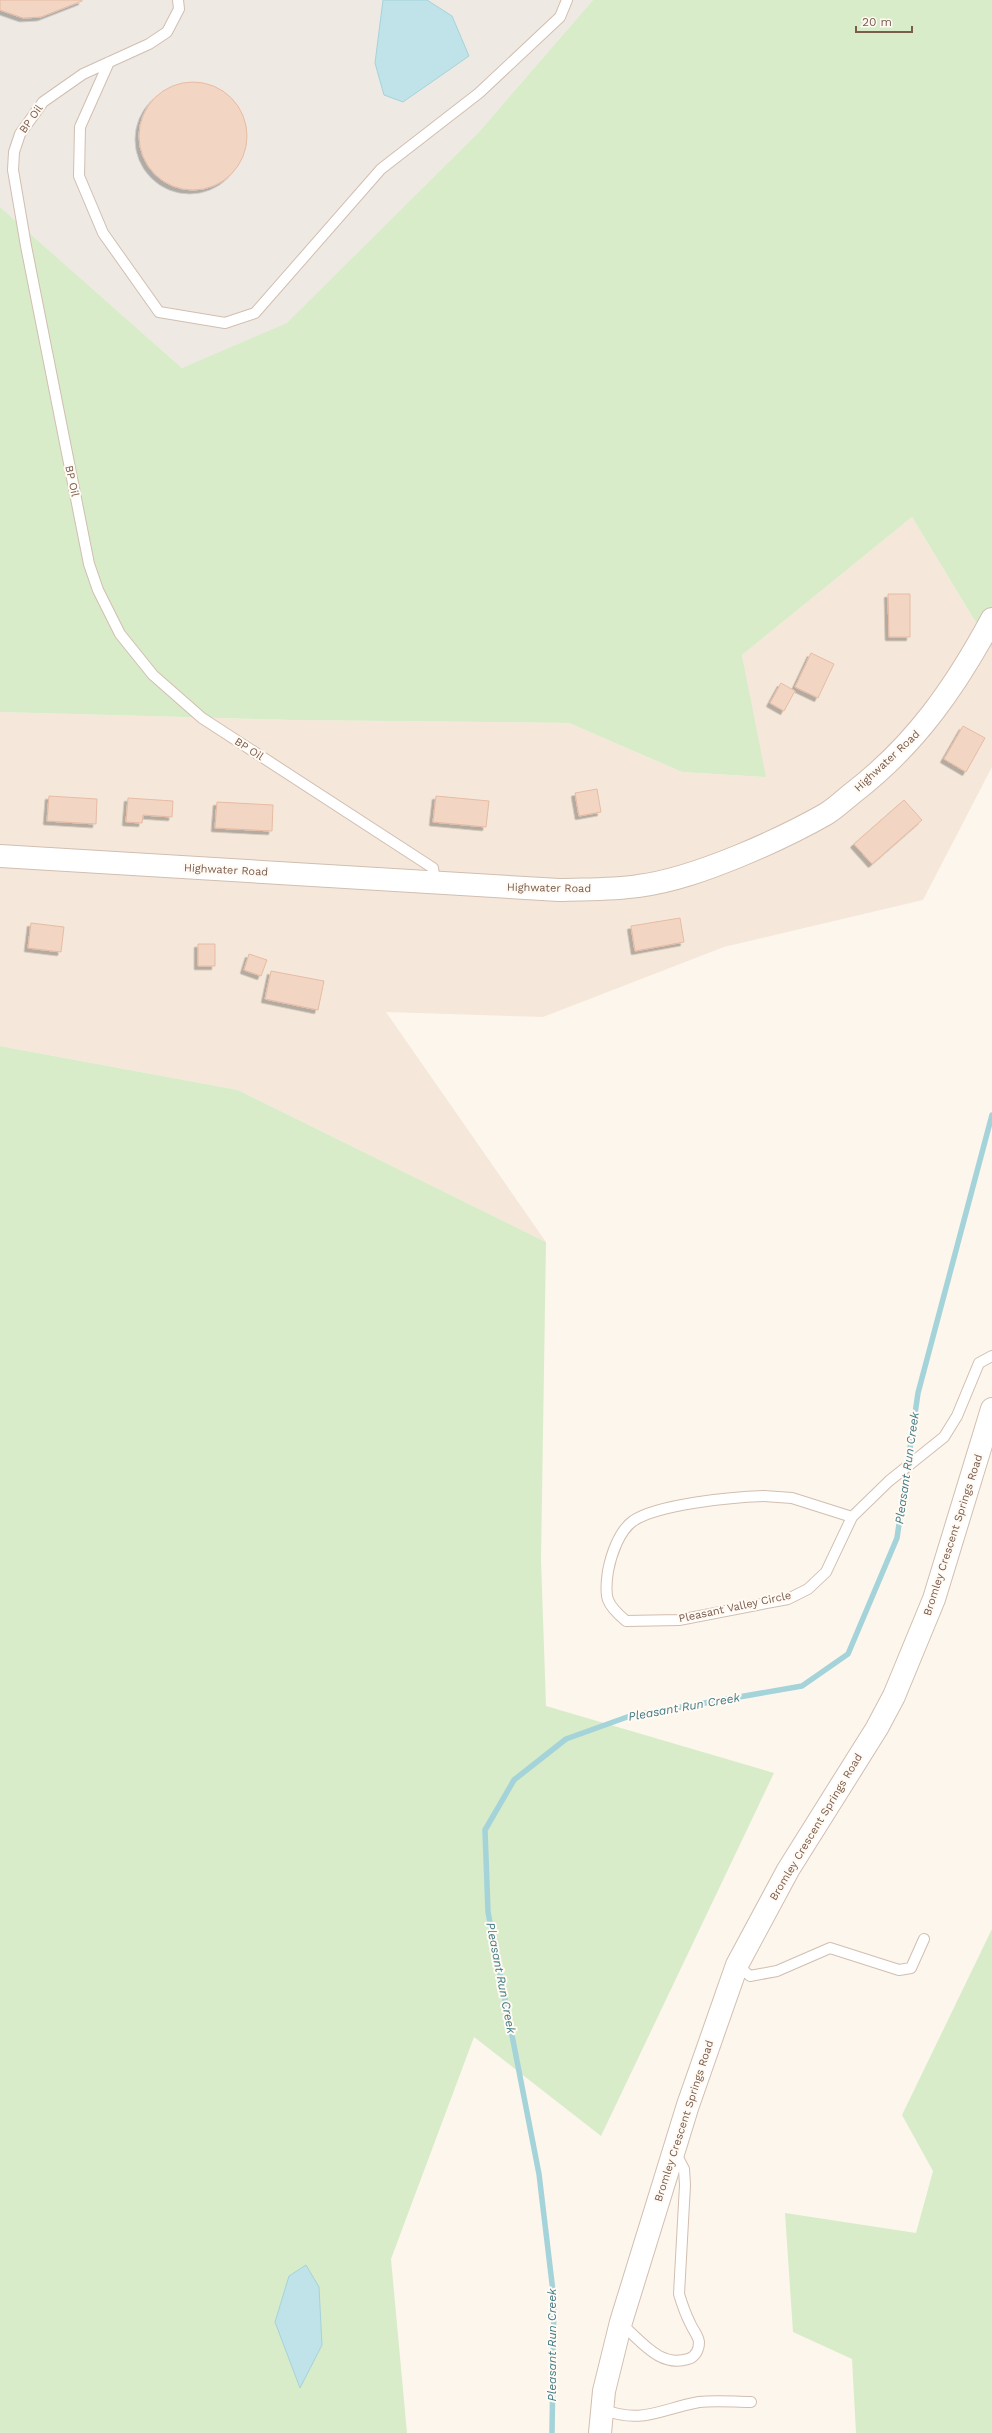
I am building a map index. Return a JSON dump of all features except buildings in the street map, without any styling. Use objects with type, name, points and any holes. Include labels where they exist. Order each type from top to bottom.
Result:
[{"type":"street","name":"Highwater Road","points":[[0,856],[559,890],[638,886],[718,864],[766,845],[827,814],[877,773],[922,728],[940,706],[967,666],[992,618]]},
{"type":"street","name":"Bromley Crescent Springs Road","points":[[600,2433],[602,2409],[621,2324],[674,2151],[736,1965],[788,1870],[877,1728],[894,1696],[934,1599],[992,1409]]},
{"type":"lane","name":"BP Oil","points":[[178,0],[179,9],[167,32],[149,44],[83,74],[43,102],[20,134],[14,152],[13,170],[58,412],[89,564],[98,590],[120,634],[152,675],[202,718],[433,868],[435,883]]},
{"type":"lane","points":[[109,62],[80,127],[79,176],[103,233],[159,312],[225,323],[254,314],[381,168],[479,93],[560,17],[567,0]]},
{"type":"lane","name":"Pleasant Valley Circle","points":[[852,1517],[792,1498],[764,1496],[730,1497],[647,1515],[633,1521],[622,1533],[611,1557],[606,1593],[611,1608],[626,1621],[679,1620],[788,1599],[808,1589],[826,1572],[852,1517],[889,1481],[924,1451],[944,1438],[957,1416],[979,1363],[992,1356]]},
{"type":"lane","points":[[736,1965],[750,1976],[777,1971],[830,1948],[899,1970],[911,1968],[924,1939]]},
{"type":"lane","points":[[621,2324],[658,2357],[669,2361],[682,2361],[693,2358],[698,2350],[698,2337],[683,2310],[679,2294],[685,2185],[684,2169],[674,2151]]},
{"type":"lane","points":[[602,2409],[620,2416],[645,2416],[700,2402],[751,2402]]},
{"type":"shaded area","points":[[0,0],[593,0],[478,133],[287,324],[182,368],[0,207]]},
{"type":"shaded area","points":[[912,517],[992,649],[992,767],[923,900],[724,947],[543,1017],[386,1012],[546,1242],[238,1090],[0,1046],[0,712],[292,720],[569,723],[682,772],[765,777],[742,655]]},
{"type":"green space","points":[[593,0],[992,0],[992,649],[912,517],[742,655],[766,777],[682,772],[569,723],[292,720],[0,712],[0,207],[182,368],[287,323],[478,133]]},
{"type":"green space","points":[[0,1046],[238,1090],[546,1242],[541,1560],[546,1706],[774,1773],[601,2136],[474,2037],[391,2259],[407,2433],[0,2433]]},
{"type":"green space","points":[[992,1929],[992,2433],[856,2433],[852,2359],[793,2332],[785,2213],[916,2233],[933,2171],[902,2115]]},
{"type":"water","points":[[383,0],[427,0],[452,16],[469,56],[403,102],[384,95],[375,63]]},
{"type":"water","points":[[306,2265],[319,2287],[322,2345],[300,2388],[275,2322],[289,2276]]},
{"type":"waterway","name":"Pleasant Run Creek","points":[[552,2433],[554,2300],[539,2174],[488,1912],[485,1830],[514,1780],[566,1739],[630,1716],[802,1686],[848,1654],[897,1538],[918,1393],[992,1115]]}]
